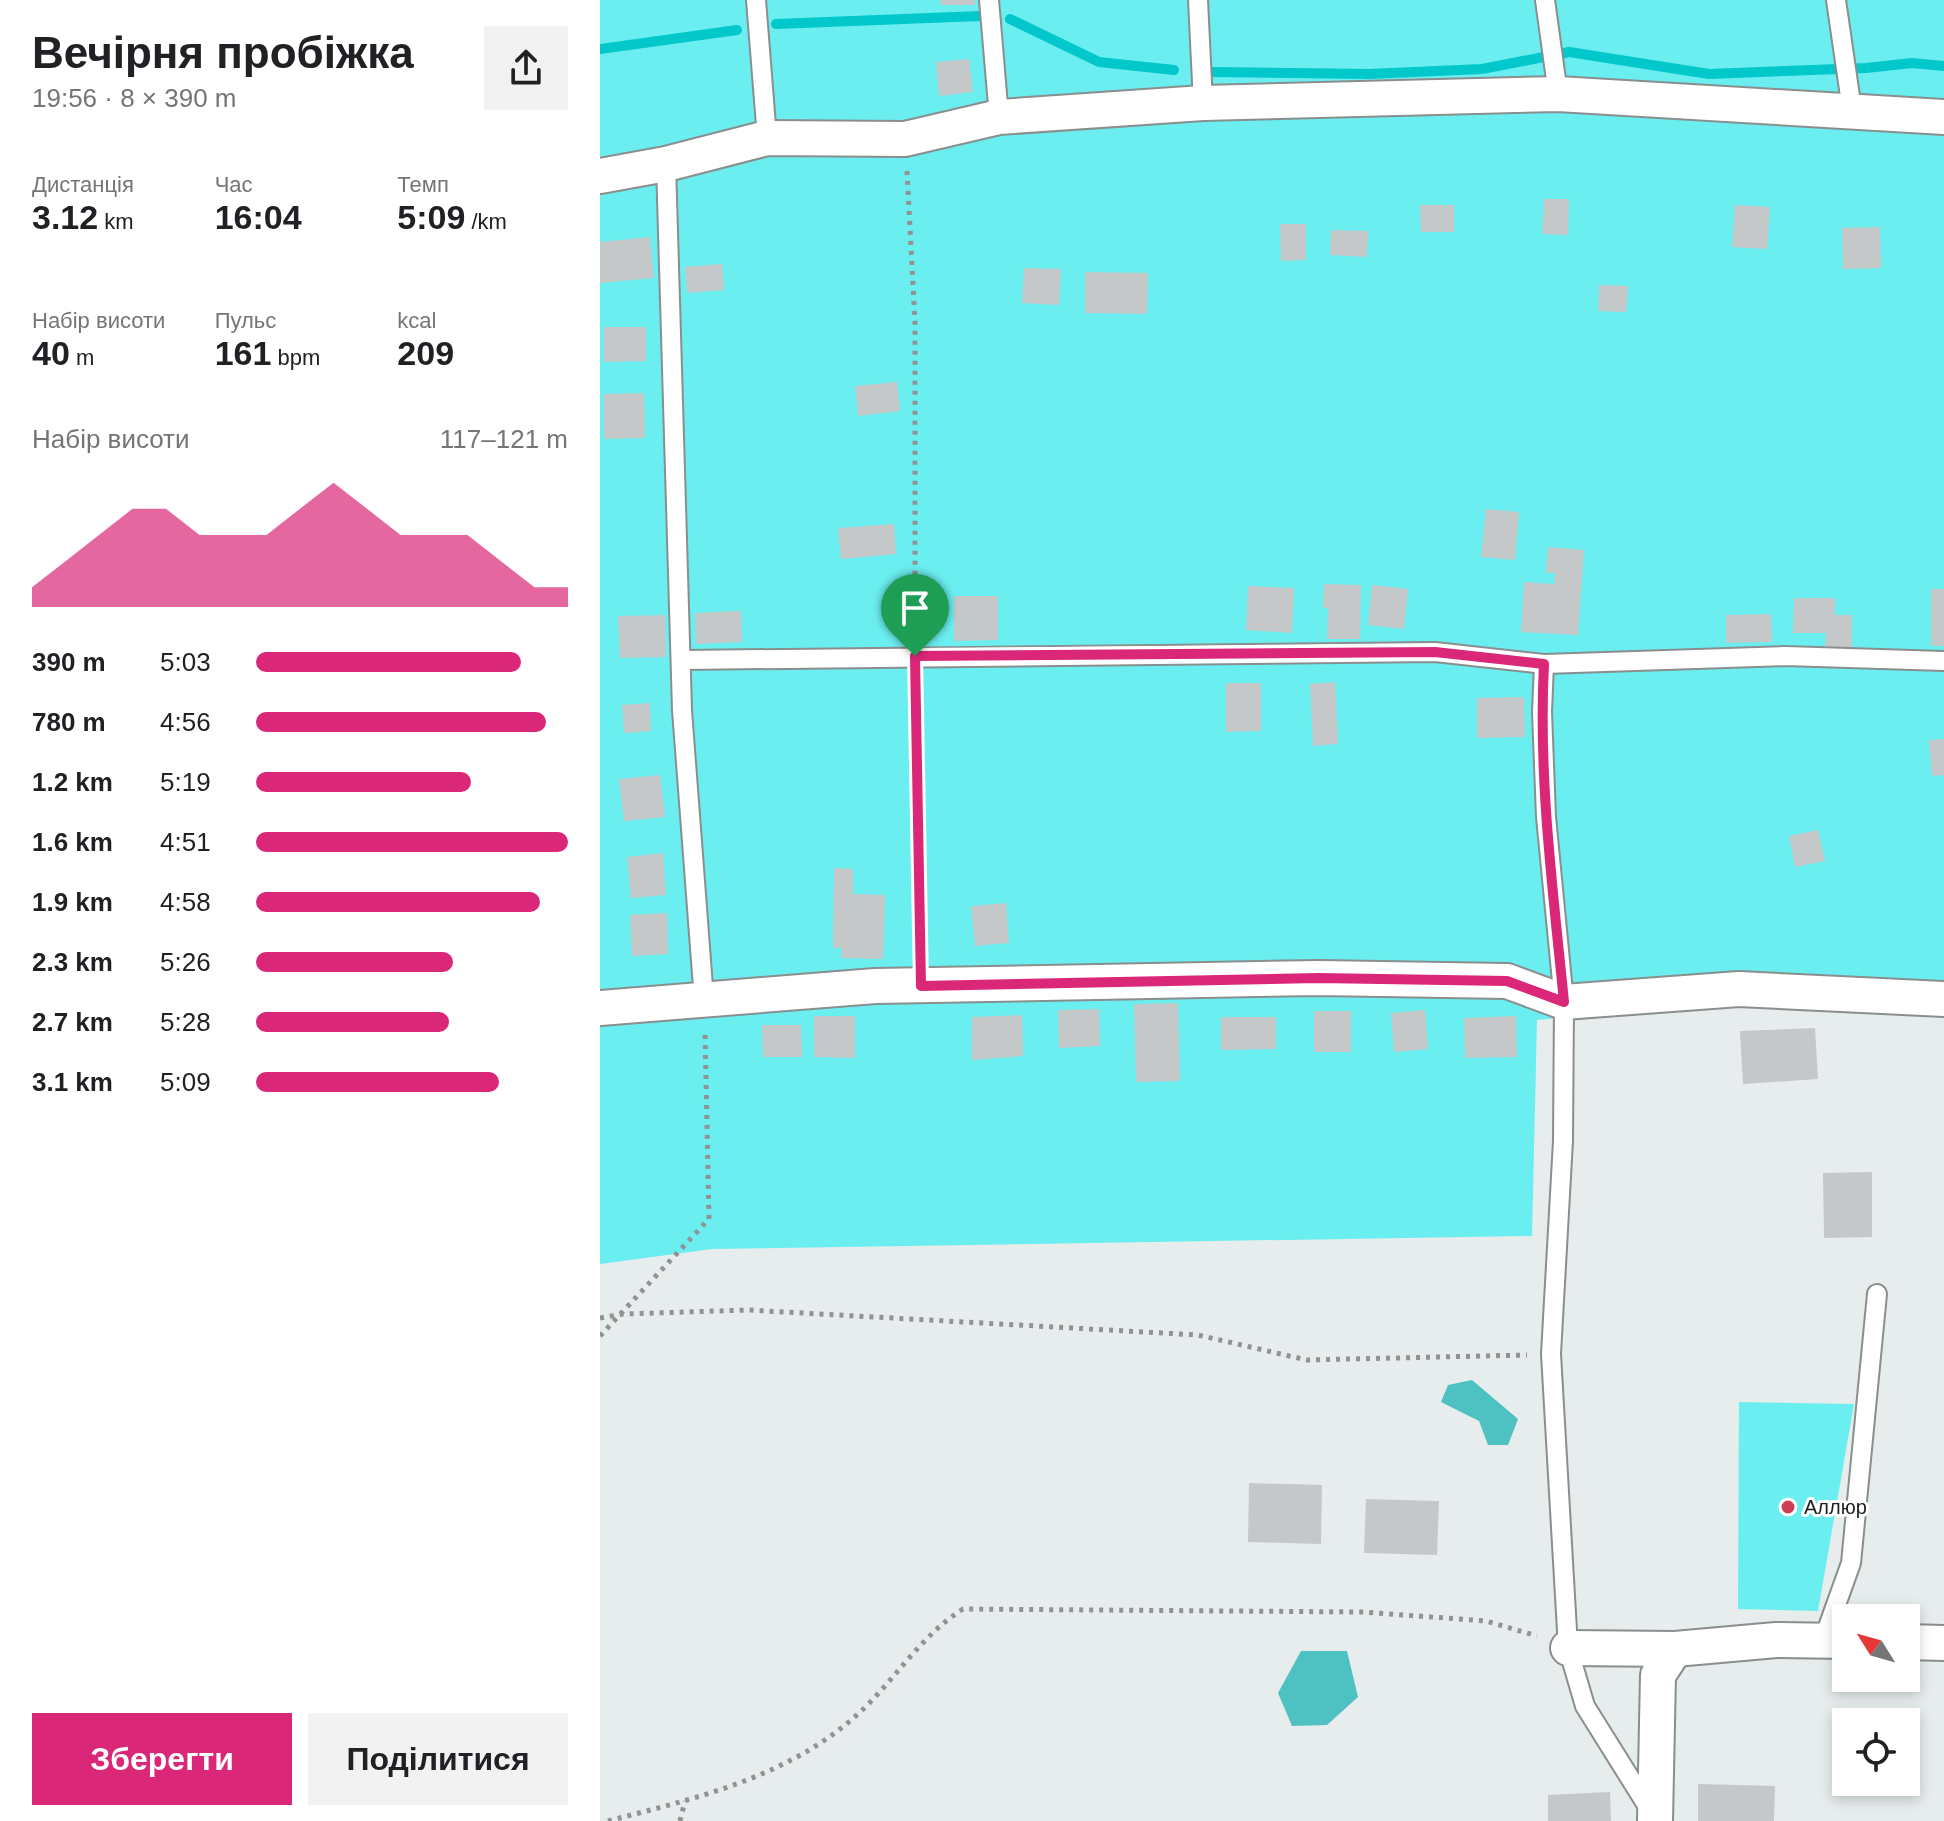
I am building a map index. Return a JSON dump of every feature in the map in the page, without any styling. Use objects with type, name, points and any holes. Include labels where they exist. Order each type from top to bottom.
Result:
[{"type":"street","points":[[600,176],[666,164],[767,138],[905,139],[999,117],[1556,81],[1850,96],[1944,117]]},
{"type":"street","points":[[600,1008],[921,986],[1318,978],[1507,981],[1564,1002],[1739,989],[1944,999]]},
{"type":"street","points":[[1568,1648],[1675,1649],[1776,1640],[1832,1641]]},
{"type":"street","points":[[1920,1642],[1944,1643]]},
{"type":"street","points":[[1655,1820],[1654,1711],[1658,1675],[1675,1649]]},
{"type":"lane","points":[[756,0],[767,138]]},
{"type":"lane","points":[[989,0],[999,117]]},
{"type":"lane","points":[[1198,0],[1203,103]]},
{"type":"lane","points":[[1545,0],[1556,81]]},
{"type":"lane","points":[[1836,0],[1850,96]]},
{"type":"lane","points":[[666,164],[681,660],[704,1000]]},
{"type":"lane","points":[[681,660],[1435,652],[1544,664],[1785,656],[1944,661]]},
{"type":"lane","points":[[1544,664],[1542,712],[1546,817],[1564,1002],[1563,1141],[1551,1354],[1568,1648],[1585,1706],[1655,1820]]},
{"type":"lane","points":[[1843,1604],[1851,1563],[1877,1294]]},
{"type":"path","points":[[905,139],[915,322],[915,656],[921,986]]},
{"type":"path","points":[[600,1336],[709,1219],[704,1000]]},
{"type":"path","points":[[600,1318],[623,1314],[748,1310],[1198,1335],[1307,1360],[1551,1354]]},
{"type":"path","points":[[608,1821],[685,1801],[773,1771],[850,1721],[938,1624],[963,1609],[1363,1612],[1486,1621],[1568,1648]]},
{"type":"path","points":[[680,1821],[685,1801]]},
{"type":"shaded area","points":[[600,0],[1944,0],[1944,989],[1857,990],[1537,1020],[1532,1236],[712,1249],[600,1264]]},
{"type":"shaded area","points":[[1472,1380],[1518,1419],[1508,1445],[1488,1445],[1479,1421],[1441,1402],[1448,1385]]},
{"type":"shaded area","name":"Аллюр","points":[[1739,1402],[1854,1404],[1818,1611],[1738,1609]]},
{"type":"shaded area","points":[[1301,1651],[1347,1651],[1358,1697],[1327,1725],[1292,1726],[1278,1693]]},
{"type":"building","points":[[941,0],[975,0],[975,5],[940,5]]},
{"type":"building","points":[[969,59],[973,92],[939,96],[936,62]]},
{"type":"building","points":[[1544,199],[1569,199],[1568,235],[1542,234]]},
{"type":"building","points":[[1420,205],[1454,205],[1454,232],[1421,232]]},
{"type":"building","points":[[1735,205],[1770,207],[1767,249],[1732,247]]},
{"type":"building","points":[[1280,224],[1306,224],[1306,260],[1281,261]]},
{"type":"building","points":[[1880,227],[1881,268],[1843,269],[1842,228]]},
{"type":"building","points":[[1331,230],[1368,231],[1367,257],[1330,255]]},
{"type":"building","points":[[650,237],[654,278],[600,283],[600,242]]},
{"type":"building","points":[[722,264],[724,290],[687,293],[685,267]]},
{"type":"building","points":[[1024,268],[1061,269],[1059,305],[1022,303]]},
{"type":"building","points":[[1085,272],[1148,273],[1147,314],[1085,313]]},
{"type":"building","points":[[1599,285],[1628,286],[1626,312],[1598,311]]},
{"type":"building","points":[[604,327],[646,327],[646,361],[604,362]]},
{"type":"building","points":[[897,382],[900,411],[858,416],[855,386]]},
{"type":"building","points":[[644,393],[645,438],[604,439],[604,394]]},
{"type":"building","points":[[1486,509],[1519,512],[1515,560],[1481,557]]},
{"type":"building","points":[[894,524],[896,554],[841,559],[838,528]]},
{"type":"building","points":[[1548,547],[1584,550],[1578,635],[1521,632],[1524,582],[1554,584],[1555,573],[1546,573]]},
{"type":"building","points":[[1324,584],[1361,585],[1360,639],[1327,639],[1328,608],[1323,608]]},
{"type":"building","points":[[1372,585],[1408,589],[1404,629],[1368,625]]},
{"type":"building","points":[[1248,586],[1294,588],[1292,633],[1246,630]]},
{"type":"building","points":[[1931,589],[1944,589],[1944,646],[1931,646]]},
{"type":"building","points":[[954,596],[998,596],[998,640],[954,641]]},
{"type":"building","points":[[1794,598],[1835,598],[1835,615],[1852,615],[1852,651],[1825,651],[1826,633],[1793,633]]},
{"type":"building","points":[[741,611],[742,642],[696,644],[695,613]]},
{"type":"building","points":[[1771,614],[1772,642],[1726,643],[1726,615]]},
{"type":"building","points":[[665,615],[666,657],[620,658],[618,616]]},
{"type":"building","points":[[1335,682],[1338,744],[1313,746],[1310,684]]},
{"type":"building","points":[[1226,683],[1261,683],[1261,731],[1226,732]]},
{"type":"building","points":[[1524,697],[1525,737],[1477,738],[1477,698]]},
{"type":"building","points":[[650,703],[651,731],[624,733],[622,705]]},
{"type":"building","points":[[1944,739],[1944,775],[1932,776],[1929,740]]},
{"type":"building","points":[[660,775],[665,817],[624,821],[619,779]]},
{"type":"building","points":[[1818,830],[1825,861],[1795,867],[1789,836]]},
{"type":"building","points":[[663,853],[666,895],[631,898],[627,857]]},
{"type":"building","points":[[834,868],[853,869],[853,894],[885,895],[883,959],[841,958],[842,948],[833,948]]},
{"type":"building","points":[[1006,903],[1009,943],[975,946],[971,906]]},
{"type":"building","points":[[667,913],[668,954],[632,956],[630,915]]},
{"type":"building","points":[[1178,1003],[1180,1081],[1136,1082],[1134,1004]]},
{"type":"building","points":[[1099,1009],[1100,1046],[1059,1048],[1058,1010]]},
{"type":"building","points":[[1425,1010],[1428,1049],[1394,1052],[1391,1013]]},
{"type":"building","points":[[1314,1011],[1351,1011],[1351,1052],[1314,1052]]},
{"type":"building","points":[[1022,1015],[1023,1056],[972,1060],[972,1017]]},
{"type":"building","points":[[814,1016],[855,1016],[855,1058],[814,1057]]},
{"type":"building","points":[[1516,1016],[1517,1057],[1465,1058],[1464,1018]]},
{"type":"building","points":[[1221,1017],[1276,1017],[1276,1049],[1221,1050]]},
{"type":"building","points":[[762,1025],[801,1025],[802,1057],[763,1057]]},
{"type":"building","points":[[1815,1028],[1818,1079],[1743,1084],[1740,1031]]},
{"type":"building","points":[[1872,1172],[1872,1237],[1824,1238],[1823,1173]]},
{"type":"building","points":[[1249,1483],[1322,1485],[1321,1544],[1248,1542]]},
{"type":"building","points":[[1366,1499],[1439,1501],[1437,1555],[1364,1553]]},
{"type":"building","points":[[1698,1784],[1775,1786],[1774,1821],[1698,1821]]},
{"type":"building","points":[[1610,1792],[1611,1821],[1548,1821],[1548,1795]]},
{"type":"waterway","points":[[776,24],[980,16]]},
{"type":"waterway","points":[[1010,19],[1099,62],[1174,70]]},
{"type":"waterway","points":[[600,49],[737,30]]},
{"type":"waterway","points":[[1211,72],[1369,74],[1482,69],[1569,52],[1709,74],[1866,68],[1912,63],[1944,66]]},
{"type":"place","name":"Аллюр","points":[[1788,1507]]},
{"type":"route","points":[[1435,652],[1544,664],[1542,712],[1546,817],[1564,1002],[1507,981],[1318,978],[921,986],[915,656],[1243,656],[1435,652]]}]
